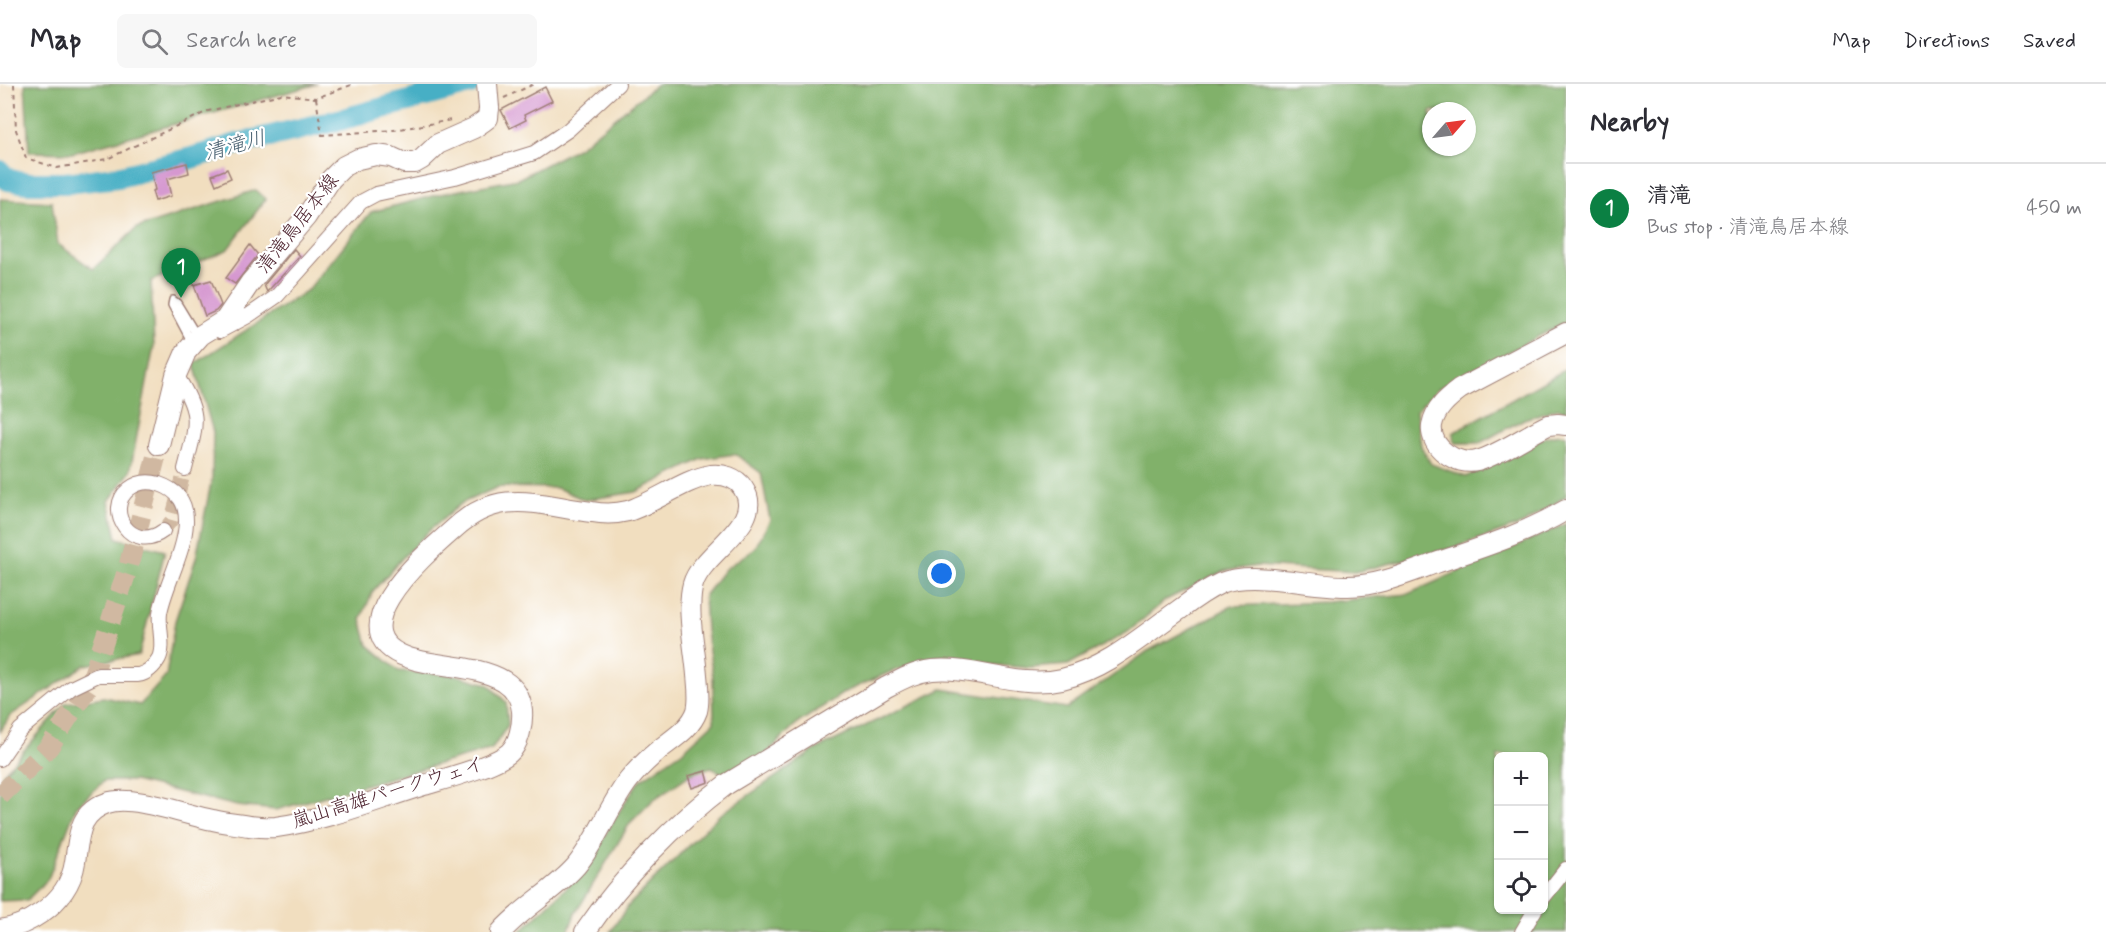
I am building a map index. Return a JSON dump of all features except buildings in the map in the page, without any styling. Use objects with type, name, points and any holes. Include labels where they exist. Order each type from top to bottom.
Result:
[{"type":"street","name":"清滝鳥居本線","points":[[159,445],[176,375],[182,360],[197,339],[225,320],[250,283],[306,217],[331,179],[344,166],[358,159],[376,155],[391,157],[404,163],[416,163],[438,144],[488,118],[487,84]]},
{"type":"street","points":[[197,339],[248,316],[277,296],[361,202],[376,194],[455,177],[534,153],[568,130],[618,84]]},
{"type":"street","points":[[1566,333],[1460,389],[1446,400],[1436,414],[1432,426],[1434,439],[1441,450],[1463,462],[1477,461],[1548,425],[1566,425]]},
{"type":"street","points":[[176,375],[196,417],[185,469]]},
{"type":"street","name":"嵐山高雄パークウェイ","points":[[0,930],[22,924],[48,909],[59,899],[66,888],[75,863],[77,836],[81,824],[87,815],[106,803],[127,801],[217,821],[272,828],[334,813],[453,777],[508,754],[521,728],[522,708],[516,692],[504,681],[480,672],[412,659],[394,651],[382,639],[380,613],[402,579],[459,524],[481,510],[504,502],[528,501],[605,514],[624,512],[711,475],[727,476],[737,481],[746,491],[749,503],[747,516],[703,566],[694,581],[691,597],[699,706],[693,721],[652,755],[627,782],[593,844],[572,870],[532,902],[501,932]]},
{"type":"street","points":[[0,759],[20,730],[71,688],[98,675],[138,675],[144,674],[154,666],[161,653],[160,613],[186,527],[186,511],[181,498],[160,484],[142,483],[128,489],[121,498],[119,510],[121,522],[129,532],[145,538],[163,531]]},
{"type":"street","points":[[585,932],[607,900],[633,871],[707,798],[727,783],[910,675],[930,670],[950,669],[1020,681],[1040,682],[1062,679],[1103,663],[1203,593],[1223,582],[1241,579],[1348,586],[1368,584],[1509,538],[1566,510]]},
{"type":"street","points":[[1548,892],[1566,869]]},
{"type":"street","points":[[1522,932],[1532,914]]},
{"type":"lane","points":[[173,300],[177,303],[197,339],[172,305],[173,300]]},
{"type":"path","points":[[14,84],[16,130],[26,159],[57,168],[107,159],[208,111],[281,94],[315,98],[354,84]]},
{"type":"path","points":[[520,90],[534,84]]},
{"type":"path","points":[[315,98],[322,135],[394,130],[458,118]]},
{"type":"green space","points":[[25,84],[317,84],[72,153],[29,152]]},
{"type":"green space","points":[[657,84],[1566,84],[1566,322],[1437,389],[1416,411],[1421,446],[1431,464],[1466,477],[1501,457],[1545,437],[1557,434],[1566,435],[1566,496],[1523,524],[1454,548],[1355,572],[1257,566],[1224,571],[1166,600],[1128,632],[1068,665],[1030,668],[985,664],[943,655],[890,672],[845,692],[795,725],[765,755],[724,775],[711,767],[691,774],[653,800],[630,823],[575,914],[568,932],[520,932],[594,861],[608,829],[639,781],[683,751],[714,722],[713,677],[706,631],[704,596],[725,569],[755,548],[770,520],[761,473],[735,454],[702,459],[636,492],[585,500],[557,488],[498,487],[462,503],[430,530],[373,591],[361,619],[368,645],[399,671],[456,675],[488,684],[506,702],[508,725],[492,749],[276,810],[237,806],[134,781],[104,781],[76,807],[48,879],[27,900],[0,901],[2,775],[66,703],[104,697],[140,705],[166,676],[175,621],[196,558],[212,478],[213,432],[194,364],[308,290],[371,212],[440,194],[518,179],[579,147]]},
{"type":"green space","points":[[256,190],[266,199],[227,250],[151,281],[154,346],[130,472],[109,501],[117,538],[165,551],[139,655],[85,665],[10,716],[0,732],[0,199],[52,202],[58,244],[93,269],[137,228]]},
{"type":"green space","points":[[1566,369],[1566,412],[1558,408],[1524,419],[1480,443],[1455,443],[1453,433]]},
{"type":"green space","points":[[1566,524],[1566,932],[610,932],[628,906],[718,816],[815,750],[942,689],[1067,708],[1148,651],[1232,606],[1326,602],[1408,594]]},
{"type":"waterway","name":"清滝川","points":[[0,171],[8,180],[29,183],[65,183],[118,177],[470,84]]},
{"type":"tunnel","points":[[0,796],[49,747],[90,684],[128,568],[159,445]]},
{"type":"tunnel","points":[[163,531],[171,521],[185,469]]},
{"type":"place","name":"清滝","points":[[181,298]]}]
